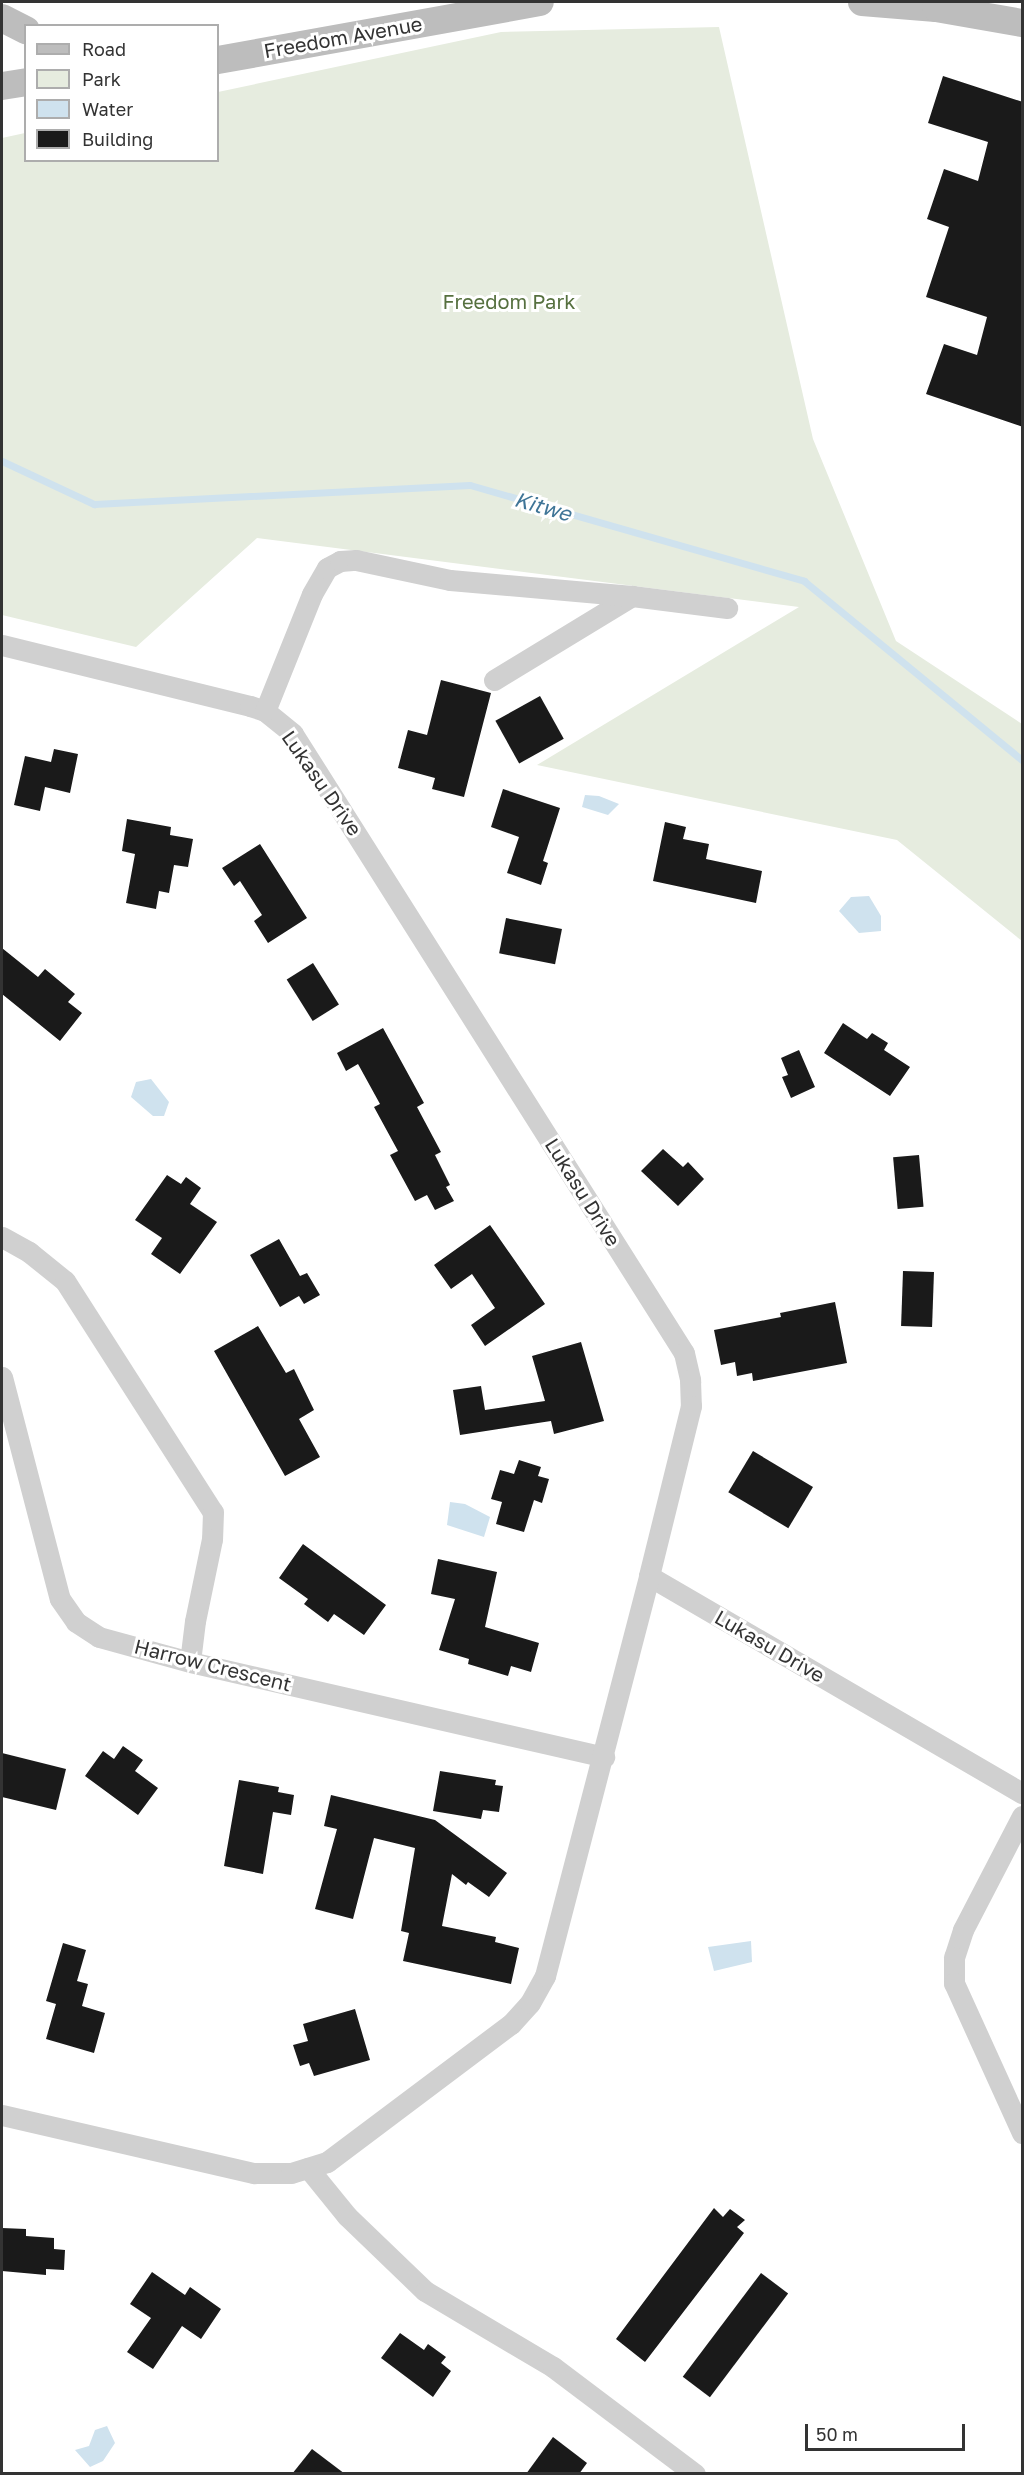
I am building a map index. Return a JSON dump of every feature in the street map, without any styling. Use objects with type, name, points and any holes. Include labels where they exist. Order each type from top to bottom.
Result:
[{"type":"main road","name":"Freedom Avenue","points":[[219,60],[540,2]]},
{"type":"main road","points":[[862,2],[936,8],[1023,23]]},
{"type":"main road","points":[[2,18],[24,29]]},
{"type":"main road","points":[[2,86],[24,82]]},
{"type":"street","points":[[265,711],[312,594],[327,568],[340,561],[356,560],[450,580],[632,596],[727,608]]},
{"type":"street","points":[[494,680],[632,596]]},
{"type":"street","name":"Lukasu Drive","points":[[2,645],[265,711],[293,734],[684,1353],[690,1380],[691,1406],[649,1576],[1023,1793]]},
{"type":"street","points":[[2,1237],[29,1252],[65,1281],[213,1512],[212,1539],[195,1621],[190,1662]]},
{"type":"street","name":"Harrow Crescent","points":[[2,1377],[60,1599],[76,1622],[99,1637],[190,1662],[604,1757]]},
{"type":"street","points":[[2,2115],[254,2173],[291,2173],[327,2162],[511,2024],[530,2003],[544,1976],[604,1757],[649,1576]]},
{"type":"street","points":[[1023,1816],[963,1930],[954,1957],[954,1983],[1023,2133]]},
{"type":"street","points":[[308,2168],[347,2216],[425,2291],[553,2367],[695,2474]]},
{"type":"green space","name":"Freedom Park","points":[[719,27],[813,439],[896,641],[1022,724],[1022,941],[897,840],[537,765],[799,607],[257,538],[136,647],[2,615],[2,138],[24,133],[24,162],[219,162],[219,92],[501,32]]},
{"type":"water","points":[[585,795],[599,796],[619,804],[608,815],[582,807]]},
{"type":"water","points":[[869,896],[881,916],[881,931],[859,933],[839,911],[851,897]]},
{"type":"water","points":[[151,1079],[169,1102],[164,1116],[153,1116],[131,1097],[136,1082]]},
{"type":"water","points":[[450,1502],[465,1504],[490,1517],[484,1537],[447,1525]]},
{"type":"water","points":[[751,1941],[752,1962],[714,1971],[708,1947]]},
{"type":"water","points":[[107,2426],[115,2443],[103,2461],[90,2467],[75,2450],[89,2446],[95,2430]]},
{"type":"building","points":[[943,76],[1023,102],[1023,427],[926,394],[944,344],[977,355],[987,317],[926,297],[949,227],[927,219],[944,169],[978,181],[988,142],[928,123]]},
{"type":"building","points":[[441,680],[491,693],[464,797],[432,789],[435,778],[398,768],[408,730],[427,735]]},
{"type":"building","points":[[540,696],[564,739],[519,764],[495,721]]},
{"type":"building","points":[[54,749],[78,754],[70,793],[45,787],[40,811],[14,805],[25,756],[51,762]]},
{"type":"building","points":[[503,789],[560,808],[543,861],[548,863],[541,885],[507,873],[519,837],[491,827]]},
{"type":"building","points":[[127,819],[171,827],[170,835],[193,839],[188,867],[174,865],[169,893],[159,891],[156,909],[126,903],[135,854],[122,851]]},
{"type":"building","points":[[665,822],[686,827],[683,839],[709,844],[706,859],[762,871],[756,903],[653,881]]},
{"type":"building","points":[[260,844],[307,918],[268,943],[254,921],[262,915],[240,881],[234,886],[222,868]]},
{"type":"building","points":[[506,918],[562,929],[555,964],[499,953]]},
{"type":"building","points":[[2,948],[38,977],[45,969],[75,994],[68,1002],[82,1013],[60,1041],[2,994]]},
{"type":"building","points":[[313,963],[339,1005],[313,1021],[287,979]]},
{"type":"building","points":[[843,1023],[867,1039],[872,1033],[888,1043],[884,1050],[910,1067],[890,1096],[824,1053]]},
{"type":"building","points":[[383,1028],[424,1103],[417,1107],[441,1152],[435,1155],[450,1185],[446,1187],[454,1201],[435,1210],[427,1195],[415,1201],[390,1155],[398,1151],[374,1107],[380,1104],[358,1064],[346,1071],[337,1053]]},
{"type":"building","points":[[799,1050],[815,1087],[791,1098],[782,1077],[788,1075],[781,1058]]},
{"type":"building","points":[[663,1149],[683,1167],[688,1162],[704,1179],[678,1206],[641,1171]]},
{"type":"building","points":[[919,1155],[924,1207],[898,1209],[893,1157]]},
{"type":"building","points":[[167,1175],[181,1184],[186,1177],[201,1188],[190,1204],[217,1222],[180,1274],[151,1254],[162,1238],[135,1220]]},
{"type":"building","points":[[490,1225],[545,1304],[485,1346],[471,1325],[495,1308],[472,1274],[451,1289],[434,1265]]},
{"type":"building","points":[[279,1239],[300,1276],[307,1273],[320,1295],[304,1304],[299,1296],[280,1307],[250,1255]]},
{"type":"building","points":[[903,1271],[934,1272],[932,1327],[901,1326]]},
{"type":"building","points":[[835,1302],[847,1363],[753,1381],[752,1373],[737,1376],[735,1362],[721,1365],[714,1330],[781,1317],[780,1313]]},
{"type":"building","points":[[258,1326],[286,1373],[294,1369],[314,1410],[299,1419],[320,1457],[285,1476],[214,1351]]},
{"type":"building","points":[[581,1342],[604,1421],[554,1434],[551,1421],[460,1435],[453,1390],[481,1386],[485,1410],[545,1401],[532,1356]]},
{"type":"building","points":[[753,1451],[813,1487],[788,1528],[728,1492]]},
{"type":"building","points":[[519,1460],[541,1467],[538,1476],[549,1479],[542,1503],[534,1500],[524,1532],[496,1524],[502,1502],[491,1499],[500,1470],[514,1474]]},
{"type":"building","points":[[303,1544],[386,1605],[364,1635],[334,1614],[328,1622],[304,1604],[308,1599],[279,1578]]},
{"type":"building","points":[[438,1559],[497,1572],[485,1627],[539,1643],[531,1672],[511,1666],[508,1676],[468,1664],[469,1659],[439,1650],[455,1599],[431,1594]]},
{"type":"building","points":[[123,1746],[143,1760],[135,1771],[158,1788],[138,1815],[85,1776],[103,1751],[114,1759]]},
{"type":"building","points":[[2,1753],[66,1769],[56,1810],[2,1797]]},
{"type":"building","points":[[440,1771],[496,1780],[495,1785],[503,1786],[499,1812],[483,1810],[481,1819],[433,1811]]},
{"type":"building","points":[[239,1780],[279,1787],[278,1792],[294,1795],[291,1815],[273,1812],[263,1874],[224,1866]]},
{"type":"building","points":[[331,1795],[435,1820],[507,1873],[489,1897],[468,1882],[466,1885],[452,1874],[442,1926],[496,1937],[495,1942],[519,1948],[511,1984],[403,1961],[409,1933],[401,1931],[415,1848],[374,1838],[353,1919],[315,1909],[337,1829],[324,1826]]},
{"type":"building","points":[[63,1943],[86,1950],[77,1981],[88,1984],[82,2006],[105,2013],[94,2053],[46,2039],[56,2004],[46,2001]]},
{"type":"building","points":[[355,2009],[370,2060],[314,2076],[309,2063],[300,2066],[293,2045],[308,2041],[303,2024]]},
{"type":"building","points":[[714,2208],[723,2217],[730,2209],[745,2220],[737,2227],[744,2233],[645,2362],[616,2339]]},
{"type":"building","points":[[2,2228],[26,2229],[26,2236],[54,2238],[54,2249],[65,2250],[64,2270],[46,2269],[46,2275],[2,2271]]},
{"type":"building","points":[[152,2272],[185,2295],[190,2287],[221,2309],[201,2339],[182,2326],[153,2369],[127,2352],[151,2318],[130,2304]]},
{"type":"building","points":[[761,2273],[788,2293],[710,2397],[683,2377]]},
{"type":"building","points":[[400,2333],[424,2350],[428,2344],[446,2357],[441,2363],[451,2371],[433,2397],[381,2358]]},
{"type":"building","points":[[553,2437],[587,2463],[579,2474],[526,2474]]},
{"type":"building","points":[[312,2449],[345,2474],[292,2474]]},
{"type":"waterway","name":"Kitwe","points":[[2,461],[94,504],[470,485],[804,581],[1022,760]]}]
